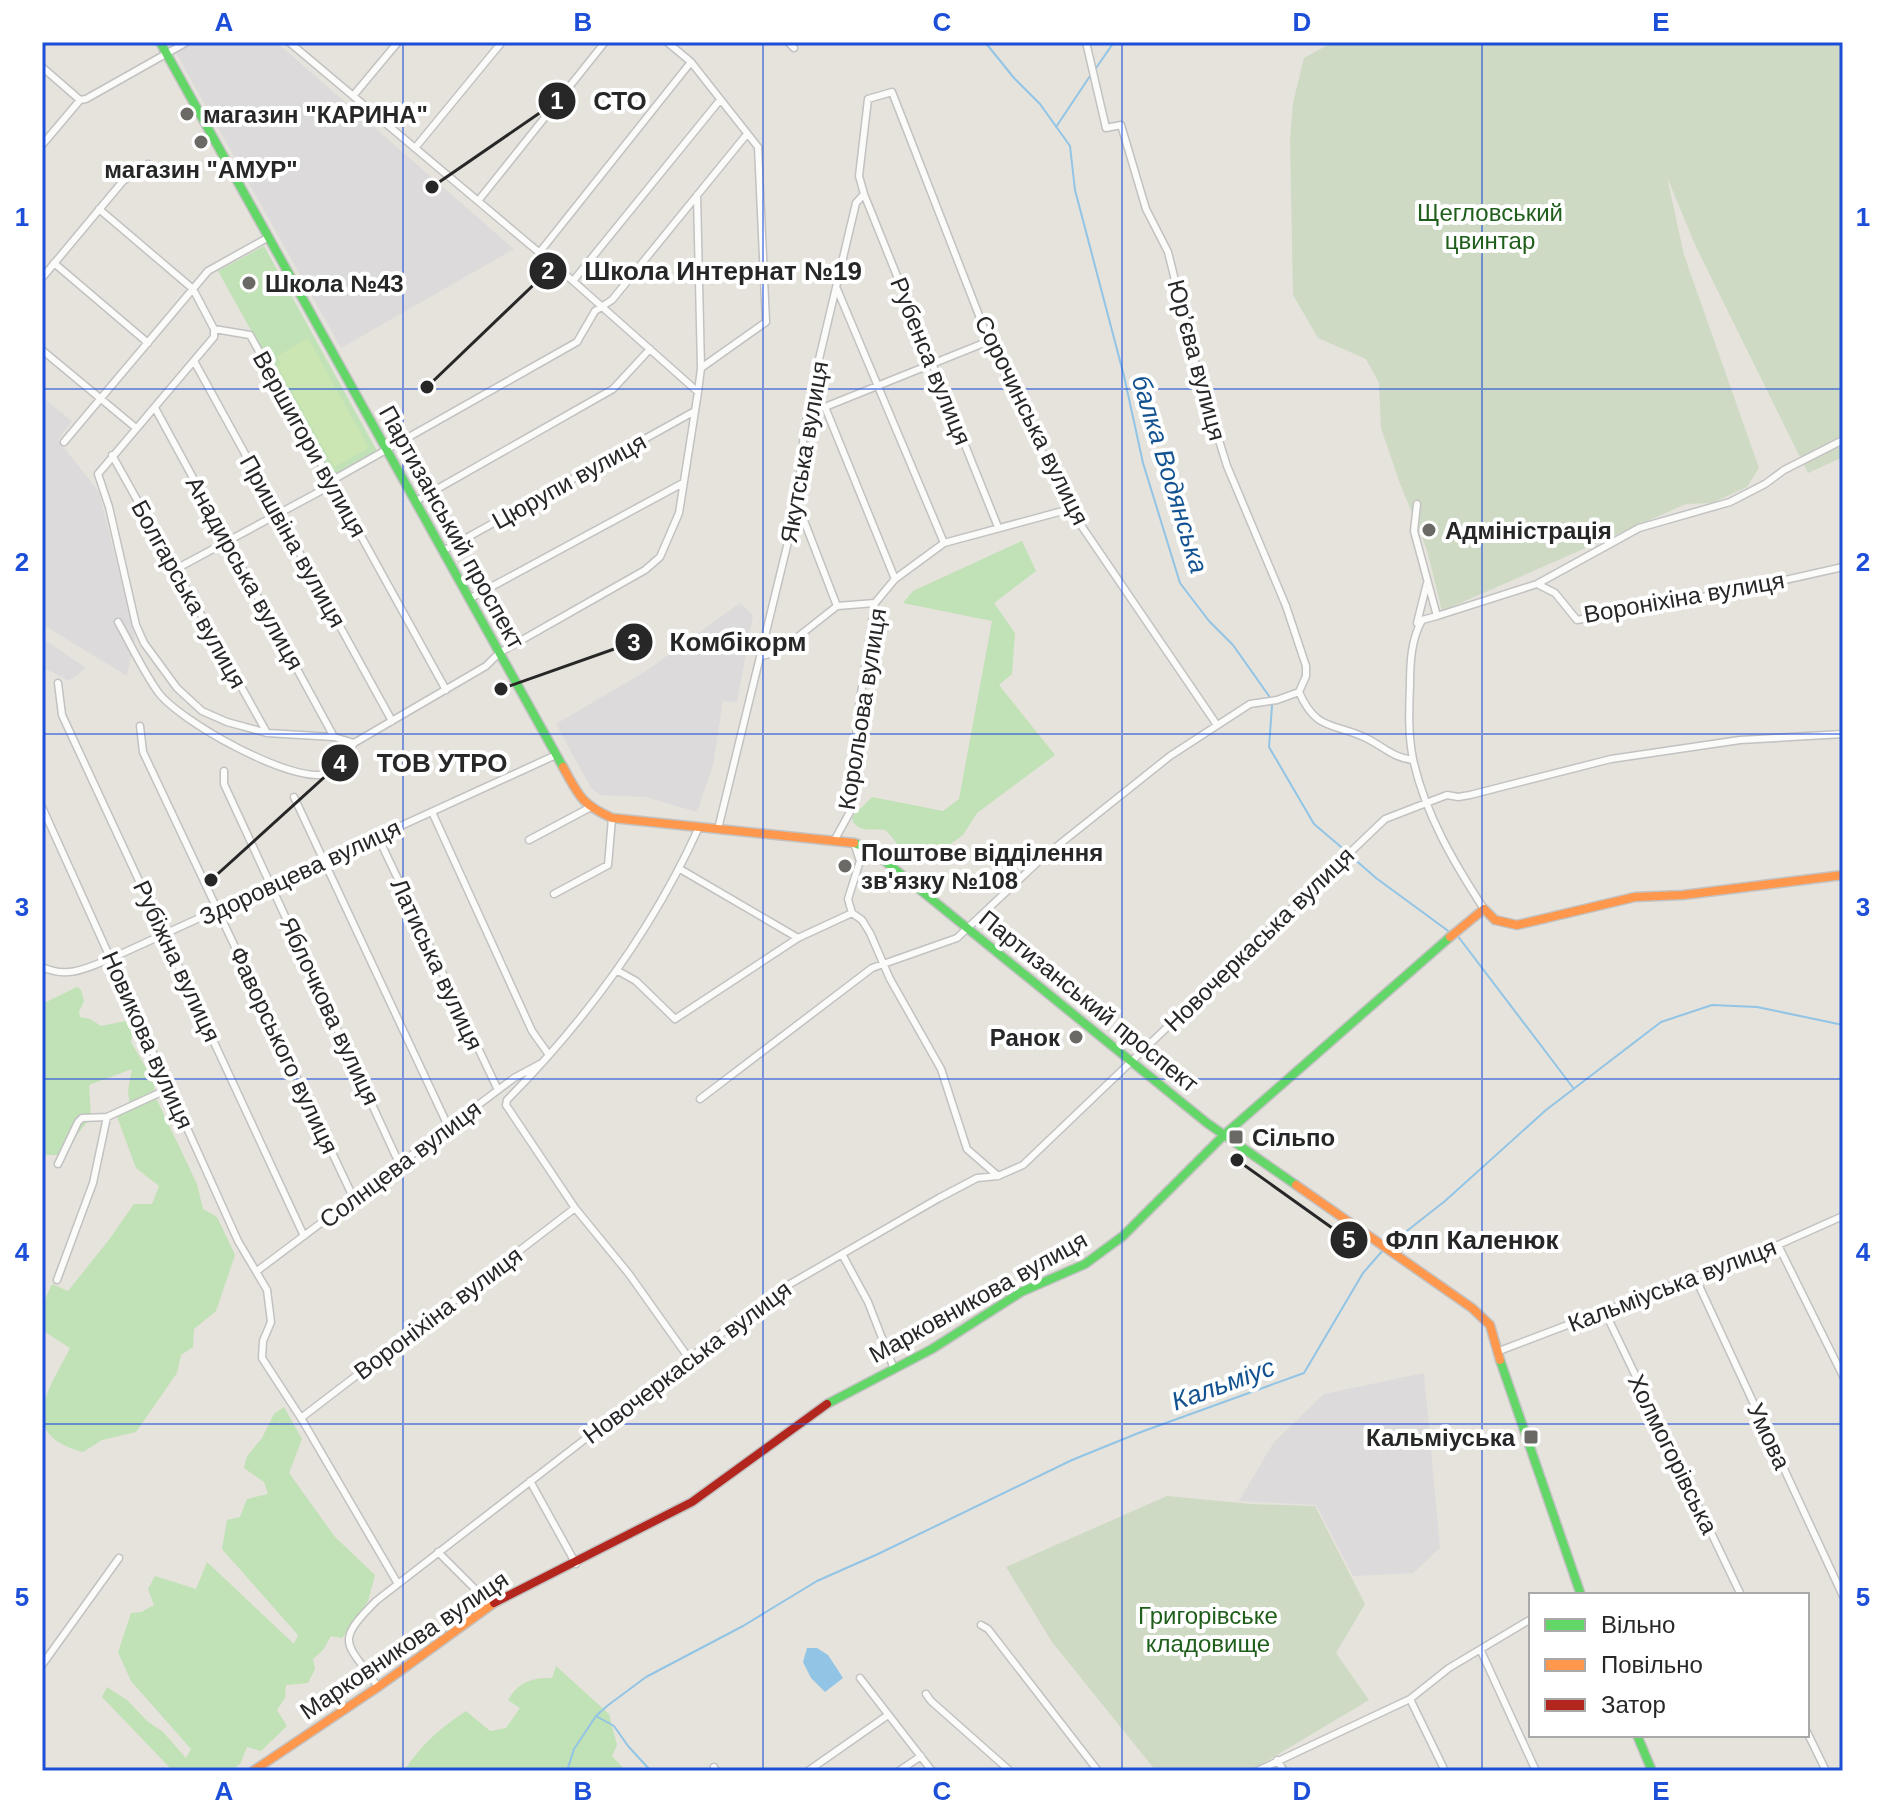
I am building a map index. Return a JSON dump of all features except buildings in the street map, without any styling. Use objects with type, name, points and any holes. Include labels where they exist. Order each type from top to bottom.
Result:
[{"type":"street","name":"Партизанський проспект","points":[[160,42],[578,795],[589,808],[612,818],[854,843],[870,849],[1224,1135],[1472,1308],[1490,1325],[1508,1389],[1580,1592]]},
{"type":"street","points":[[42,145],[80,100],[187,42]]},
{"type":"street","points":[[289,42],[573,281],[698,392]]},
{"type":"street","points":[[353,96],[398,42]]},
{"type":"street","points":[[415,148],[502,42]]},
{"type":"street","points":[[478,201],[605,42]]},
{"type":"street","points":[[667,42],[691,62],[758,147],[766,322],[701,368]]},
{"type":"street","name":"Юр’єва вулиця","points":[[1086,42],[1106,128],[1121,125],[1146,209],[1168,252],[1198,373],[1227,466],[1286,606],[1306,666],[1306,676],[1299,692]]},
{"type":"street","points":[[539,253],[691,62]]},
{"type":"street","points":[[42,67],[80,100]]},
{"type":"street","name":"Якутська вулиця","points":[[718,829],[797,505],[809,406],[836,287],[856,203],[864,194],[859,176],[868,99],[892,92]]},
{"type":"street","name":"Сорочинська вулиця","points":[[892,92],[989,341],[1070,509],[1217,725]]},
{"type":"street","points":[[573,281],[720,100]]},
{"type":"street","points":[[176,569],[328,487],[331,481],[577,342],[595,311],[612,300],[747,134]]},
{"type":"street","points":[[42,278],[123,181],[148,164]]},
{"type":"street","name":"Рубенса вулиця","points":[[864,194],[998,527]]},
{"type":"street","points":[[118,622],[158,693],[176,711],[259,759],[313,776],[329,774],[344,762],[354,743],[486,666],[499,653],[652,564],[660,557],[679,513],[701,368],[697,195]]},
{"type":"street","points":[[99,209],[193,289],[214,329],[214,337],[100,469],[99,479],[109,507],[136,625],[144,643],[177,688],[202,711],[267,733],[334,737],[354,743]]},
{"type":"street","points":[[64,442],[208,271],[269,237]]},
{"type":"street","points":[[54,263],[148,343]]},
{"type":"street","points":[[836,287],[944,543]]},
{"type":"street","name":"Вершигори вулиця","points":[[214,329],[250,335],[446,690]]},
{"type":"street","points":[[809,406],[825,407],[989,341]]},
{"type":"street","points":[[416,501],[613,389],[650,349]]},
{"type":"street","points":[[42,350],[136,428]]},
{"type":"street","name":"Пришвіна вулиця","points":[[194,361],[392,721]]},
{"type":"street","points":[[825,407],[895,579]]},
{"type":"street","name":"Анадирська вулиця","points":[[155,408],[334,737]]},
{"type":"street","name":"Цюрупи вулиця","points":[[443,551],[695,411]]},
{"type":"street","points":[[1414,634],[1422,620],[1537,584],[1639,528],[1730,502],[1843,440]]},
{"type":"street","name":"Болгарська вулиця","points":[[112,455],[267,733]]},
{"type":"street","points":[[469,599],[683,483]]},
{"type":"street","points":[[1417,504],[1414,531],[1437,616]]},
{"type":"street","points":[[797,505],[837,606]]},
{"type":"street","name":"Корольова вулиця","points":[[834,841],[850,812],[858,713],[875,603],[895,579],[944,543],[1070,509]]},
{"type":"street","name":"Вороніхіна вулиця","points":[[1537,584],[1555,593],[1577,620],[1740,590],[1843,567]]},
{"type":"street","points":[[1428,580],[1414,634],[1410,674],[1409,730],[1413,760],[1445,844],[1484,909],[1495,920],[1517,925],[1635,897],[1683,895],[1843,875]]},
{"type":"street","points":[[762,656],[780,651],[837,606],[875,603]]},
{"type":"street","name":"Рубіжна вулиця","points":[[58,683],[62,715],[304,1236]]},
{"type":"street","points":[[700,1099],[872,968],[957,938],[1053,849],[1170,756],[1250,704],[1277,700],[1299,692],[1307,709],[1328,726],[1364,737],[1398,758],[1413,760]]},
{"type":"street","name":"Фаворського вулиця","points":[[140,726],[143,752],[353,1197]]},
{"type":"street","name":"Новочеркаська вулиця","points":[[378,1687],[348,1644],[348,1633],[354,1623],[376,1601],[771,1295],[977,1178],[998,1176],[1023,1165],[1385,819],[1447,795],[1470,795],[1611,759],[1740,740],[1843,734]]},
{"type":"street","name":"Здоровцева вулиця","points":[[42,967],[72,974],[112,958],[556,755]]},
{"type":"street","name":"Яблочкова вулиця","points":[[224,771],[224,784],[399,1163]]},
{"type":"street","points":[[294,797],[448,1126]]},
{"type":"street","name":"Новикова вулиця","points":[[42,807],[238,1241],[267,1290],[271,1322],[263,1341],[262,1358],[301,1418],[398,1584]]},
{"type":"street","points":[[529,840],[589,808]]},
{"type":"street","points":[[432,812],[547,1058],[507,1100],[506,1105],[575,1208],[629,1274],[688,1357]]},
{"type":"street","points":[[554,894],[608,865],[612,818]]},
{"type":"street","name":"Солнцева вулиця","points":[[257,1271],[448,1126],[547,1058],[618,971],[680,869],[699,827]]},
{"type":"street","name":"Латиська вулиця","points":[[378,837],[498,1090]]},
{"type":"street","points":[[854,843],[860,861],[848,899],[852,913],[862,920],[870,933],[890,979],[941,1069],[967,1149],[998,1176]]},
{"type":"street","points":[[680,869],[798,938]]},
{"type":"street","name":"Марковникова вулиця","points":[[253,1771],[378,1687],[491,1605],[692,1502],[833,1400],[932,1349],[1021,1292],[1085,1264],[1123,1236],[1224,1135],[1395,983],[1484,909]]},
{"type":"street","points":[[618,971],[636,981],[675,1019],[798,938],[852,913]]},
{"type":"street","points":[[58,1164],[82,1118],[107,1117],[170,1088]]},
{"type":"street","points":[[57,1280],[93,1183],[107,1117]]},
{"type":"street","name":"Вороніхіна вулиця","points":[[301,1418],[575,1208]]},
{"type":"street","name":"Кальміуська вулиця","points":[[1499,1351],[1778,1245],[1843,1216]]},
{"type":"street","points":[[1778,1245],[1843,1376]]},
{"type":"street","points":[[842,1254],[868,1302],[894,1369]]},
{"type":"street","name":"Умова","points":[[1695,1277],[1843,1596]]},
{"type":"street","name":"Холмогорівська","points":[[1605,1312],[1740,1593]]},
{"type":"street","points":[[530,1481],[576,1564]]},
{"type":"street","points":[[438,1552],[491,1605]]},
{"type":"street","points":[[42,1665],[119,1558]]},
{"type":"street","points":[[1257,1771],[1410,1699],[1449,1668],[1529,1620]]},
{"type":"street","points":[[981,1625],[988,1629],[1098,1771]]},
{"type":"street","points":[[1481,1651],[1536,1771]]},
{"type":"street","points":[[860,1678],[932,1771]]},
{"type":"street","points":[[926,1694],[1010,1771]]},
{"type":"street","points":[[1410,1699],[1445,1771]]},
{"type":"street","points":[[808,1771],[888,1715]]},
{"type":"street","points":[[1809,1736],[1826,1771]]},
{"type":"street","points":[[1638,1737],[1652,1771]]},
{"type":"street","points":[[899,1771],[921,1756]]},
{"type":"street","points":[[1277,1760],[1284,1771]]},
{"type":"shaded area","points":[[196,42],[276,42],[514,249],[341,348],[176,53]]},
{"type":"shaded area","points":[[42,397],[72,421],[58,440],[99,492],[135,637],[127,676],[42,624]]},
{"type":"shaded area","points":[[740,603],[753,615],[737,702],[723,701],[713,765],[697,812],[646,797],[600,795],[591,788],[556,724],[646,671]]},
{"type":"shaded area","points":[[42,638],[86,668],[69,681],[42,667]]},
{"type":"shaded area","points":[[1424,1373],[1440,1548],[1413,1573],[1353,1576],[1316,1505],[1239,1501],[1274,1442],[1324,1394]]},
{"type":"green space","name":"Щегловський цвинтар","points":[[1333,42],[1843,42],[1843,457],[1808,473],[1696,247],[1667,177],[1684,255],[1759,468],[1747,487],[1712,503],[1686,504],[1442,611],[1427,550],[1381,428],[1379,383],[1366,359],[1318,338],[1293,295],[1290,139],[1293,103],[1304,58]]},
{"type":"green space","points":[[264,246],[377,451],[332,476],[218,271]]},
{"type":"green space","points":[[308,338],[369,448],[334,467],[277,365],[281,363],[277,356]]},
{"type":"green space","points":[[1022,541],[1036,571],[994,603],[1015,633],[1012,674],[999,685],[1055,755],[977,813],[963,835],[923,864],[916,862],[885,830],[862,829],[852,819],[872,797],[943,811],[959,799],[992,621],[903,603],[913,591]]},
{"type":"green space","points":[[77,987],[84,1001],[80,1017],[101,1026],[126,1021],[133,1028],[131,1042],[154,1082],[155,1096],[197,1184],[203,1209],[217,1217],[235,1255],[216,1311],[194,1329],[193,1347],[181,1355],[177,1373],[136,1432],[102,1440],[83,1452],[62,1444],[49,1434],[43,1422],[47,1395],[70,1348],[42,1330],[42,1306],[52,1284],[68,1291],[134,1204],[152,1204],[159,1186],[136,1168],[116,1114],[130,1106],[128,1091],[132,1069],[89,1085],[91,1117],[61,1155],[46,1155],[42,1162],[42,1004]]},
{"type":"green space","points":[[284,1407],[302,1439],[289,1473],[335,1537],[375,1575],[368,1601],[342,1638],[331,1636],[313,1659],[315,1669],[308,1683],[286,1685],[285,1698],[277,1710],[287,1726],[261,1751],[247,1747],[240,1764],[231,1771],[173,1771],[102,1697],[107,1687],[127,1700],[147,1721],[163,1732],[186,1758],[191,1749],[131,1681],[118,1652],[131,1613],[154,1605],[148,1589],[155,1576],[196,1589],[207,1562],[294,1644],[298,1635],[222,1549],[227,1520],[240,1517],[247,1499],[268,1494],[264,1482],[244,1468],[247,1456],[262,1438],[274,1414]]},
{"type":"green space","name":"Григорівське кладовище","points":[[1167,1496],[1315,1506],[1365,1604],[1336,1653],[1369,1700],[1250,1771],[1156,1771],[1052,1642],[1006,1567]]},
{"type":"green space","points":[[556,1666],[609,1714],[617,1745],[612,1756],[626,1771],[404,1771],[432,1738],[466,1711],[490,1731],[506,1728],[520,1708],[508,1700],[516,1689],[539,1678],[552,1678]]},
{"type":"water","points":[[807,1648],[817,1648],[828,1655],[843,1678],[825,1692],[811,1678],[803,1662]]},
{"type":"waterway","name":"балка Водянська","points":[[985,42],[1040,104],[1070,146],[1075,190],[1124,376],[1143,463],[1180,583],[1209,621],[1233,645],[1269,696],[1272,706],[1269,747],[1314,824],[1347,852]]},
{"type":"waterway","points":[[1094,71],[1114,42]]},
{"type":"waterway","points":[[1056,127],[1090,76]]},
{"type":"waterway","name":"балка Водянська","points":[[1352,857],[1451,933]]},
{"type":"waterway","name":"балка Водянська","points":[[1457,935],[1574,1089]]},
{"type":"waterway","name":"Кальміус","points":[[1389,1245],[1445,1201],[1546,1110],[1661,1022],[1712,1005],[1757,1007],[1843,1025]]},
{"type":"waterway","name":"Кальміус","points":[[567,1771],[574,1749],[596,1716],[607,1706],[646,1677],[743,1626],[817,1581],[1072,1460],[1304,1373],[1363,1273],[1384,1249]]},
{"type":"waterway","points":[[596,1716],[614,1726],[651,1771]]},
{"type":"traffic: fast","points":[[160,42],[563,767]]},
{"type":"traffic: fast","points":[[854,843],[870,849],[1207,1123],[1296,1185]]},
{"type":"traffic: fast","points":[[827,1404],[932,1349],[1021,1292],[1085,1264],[1123,1236],[1224,1135],[1450,937]]},
{"type":"traffic: fast","points":[[1500,1360],[1580,1593]]},
{"type":"traffic: fast","points":[[1638,1737],[1652,1771]]},
{"type":"traffic: slow","points":[[563,767],[582,798],[612,818],[854,843]]},
{"type":"traffic: slow","points":[[1450,937],[1484,909],[1495,920],[1517,925],[1635,897],[1683,895],[1843,875]]},
{"type":"traffic: slow","points":[[1296,1185],[1472,1308],[1490,1325],[1500,1360]]},
{"type":"traffic: slow","points":[[253,1771],[378,1687],[494,1603]]},
{"type":"traffic: jam","points":[[494,1603],[692,1502],[827,1404]]},
{"type":"place","name":"магазин \"КАРИНА\"","points":[[187,114]]},
{"type":"place","name":"магазин \"АМУР\"","points":[[201,142]]},
{"type":"place","name":"СТО","points":[[432,187]]},
{"type":"place","name":"Школа №43","points":[[249,283]]},
{"type":"place","name":"Школа Интернат №19","points":[[427,387]]},
{"type":"place","name":"Адміністрація","points":[[1429,530]]},
{"type":"place","name":"Комбікорм","points":[[501,689]]},
{"type":"place","name":"Поштове відділення зв'язку №108","points":[[845,866]]},
{"type":"place","name":"ТОВ УТРО","points":[[211,880]]},
{"type":"place","name":"Ранок","points":[[1076,1037]]},
{"type":"place","name":"Сільпо","points":[[1236,1137]]},
{"type":"place","name":"Флп Каленюк","points":[[1237,1160]]},
{"type":"place","name":"Кальміуська","points":[[1531,1437]]}]
